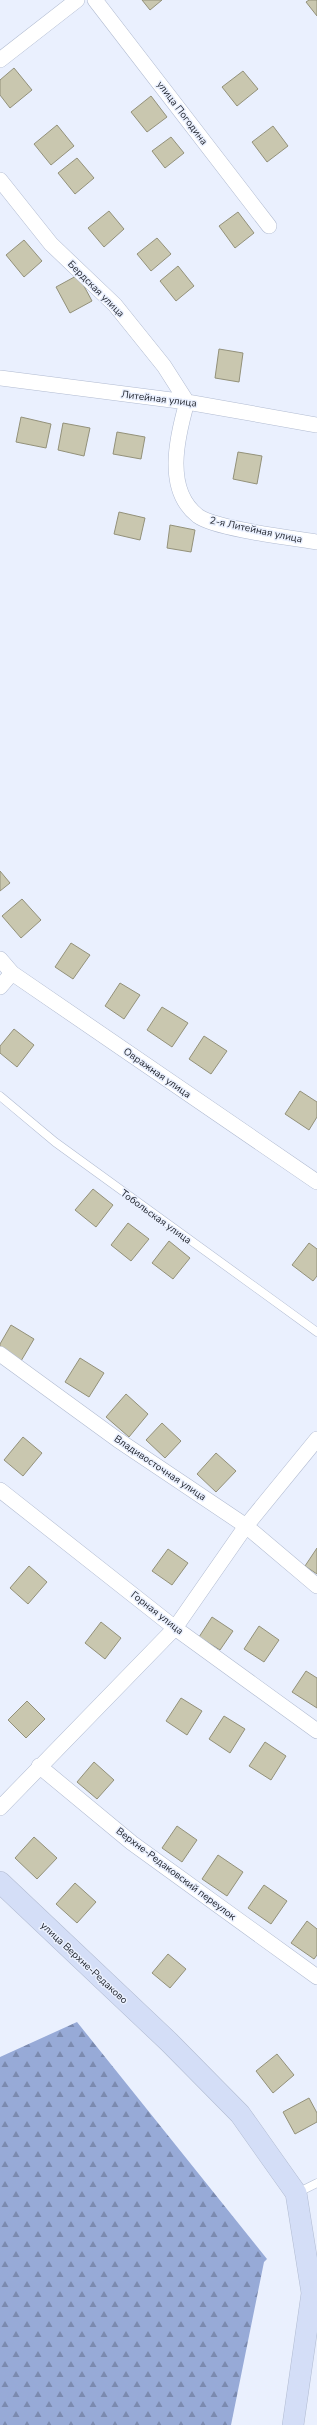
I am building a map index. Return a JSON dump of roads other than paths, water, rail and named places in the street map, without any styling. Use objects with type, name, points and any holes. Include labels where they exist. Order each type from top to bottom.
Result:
[{"type":"street","points":[[0,60],[78,0]]},
{"type":"street","name":"улица Погодина","points":[[95,0],[269,226]]},
{"type":"street","name":"Бердская улица","points":[[0,180],[51,244],[115,305],[164,366],[187,402]]},
{"type":"street","name":"Литейная улица","points":[[0,378],[187,402],[317,424]]},
{"type":"street","name":"2-я Литейная улица","points":[[187,402],[179,431],[176,460],[179,490],[190,507],[199,517],[217,523],[317,542]]},
{"type":"street","name":"Овражная улица","points":[[0,960],[12,973],[317,1182]]},
{"type":"street","points":[[0,987],[12,973]]},
{"type":"street","name":"Владивосточная улица","points":[[0,1354],[118,1440],[246,1526],[317,1586]]},
{"type":"street","points":[[0,1808],[39,1766],[175,1628],[246,1526],[317,1439]]},
{"type":"street","name":"Горная улица","points":[[0,1490],[175,1628],[317,1731]]},
{"type":"street","name":"Верхне-Редаковский переулок","points":[[39,1766],[132,1843],[317,1977]]},
{"type":"street","name":"улица Верхне-Редаково","points":[[0,1882],[168,2042],[240,2114],[296,2193]]},
{"type":"street","points":[[293,2425],[312,2293],[296,2193]]},
{"type":"lane","name":"Тобольская улица","points":[[0,1096],[68,1151],[317,1332]]},
{"type":"lane","points":[[296,2193],[317,2183]]}]
